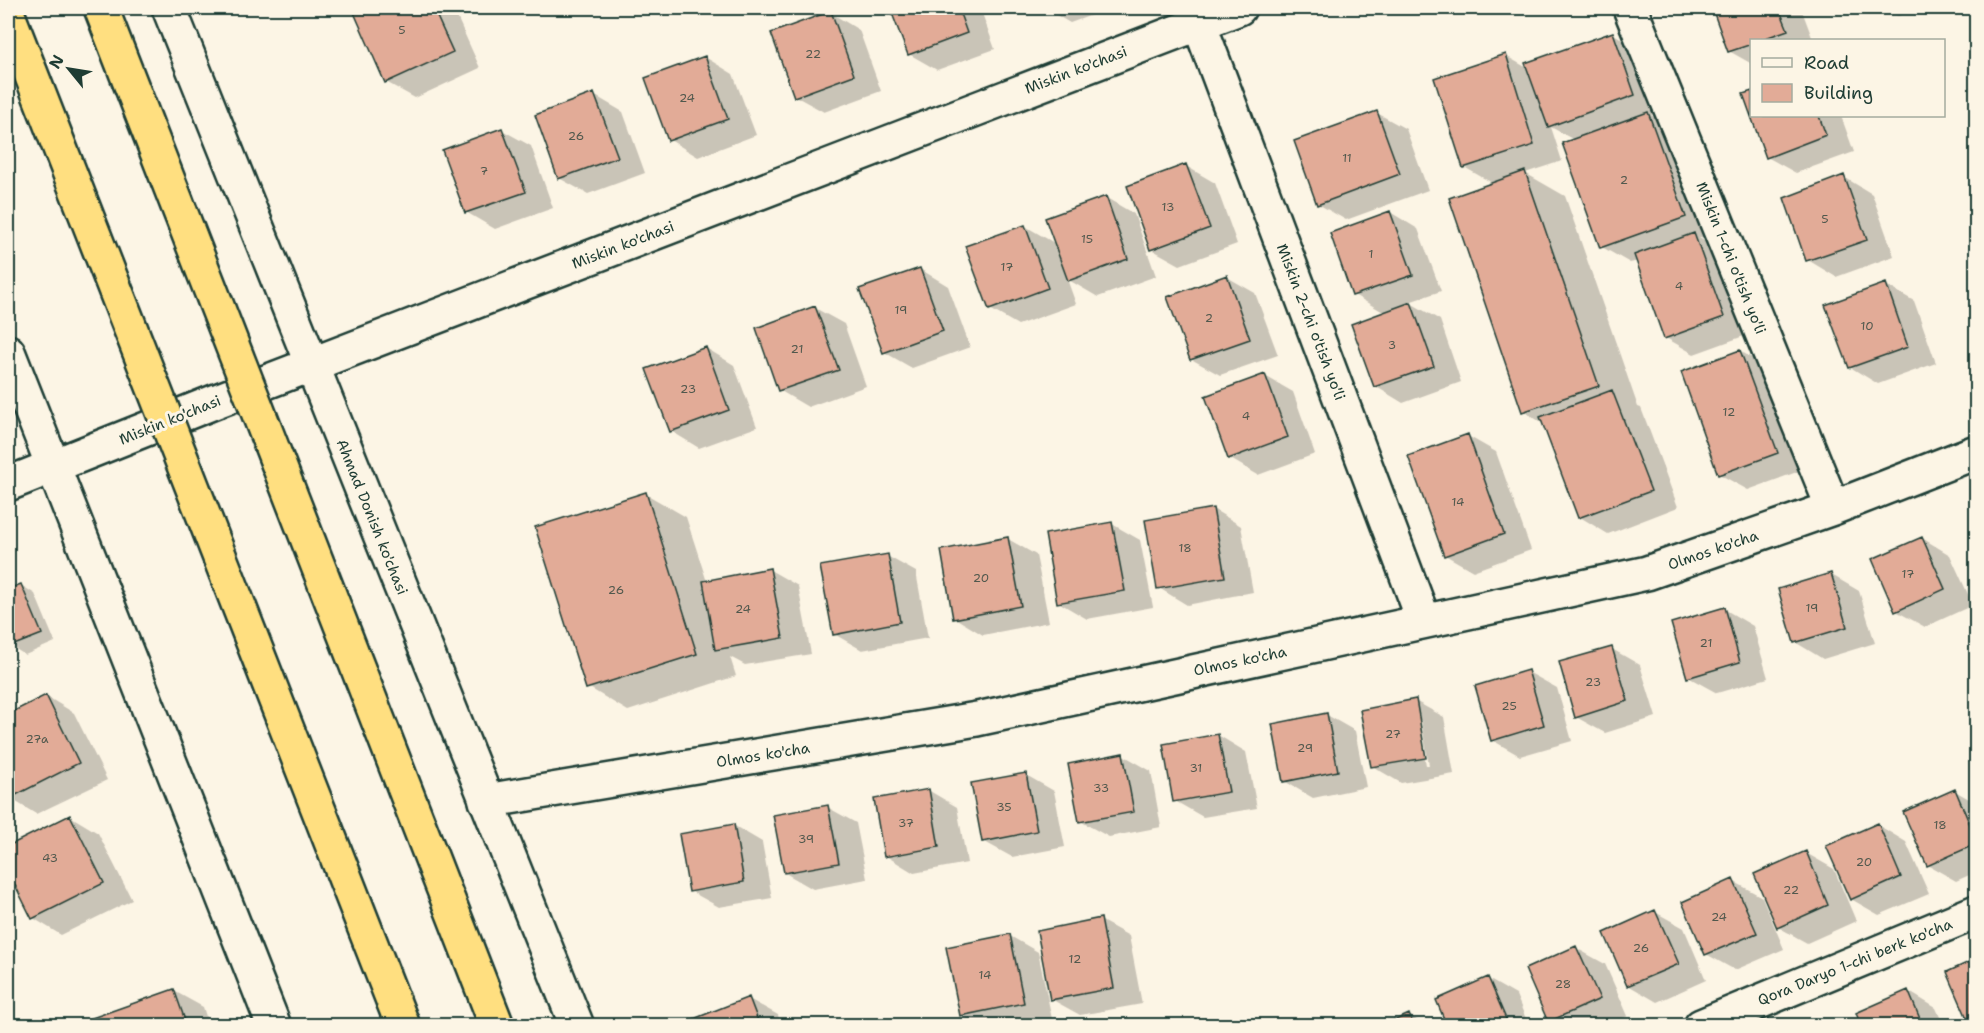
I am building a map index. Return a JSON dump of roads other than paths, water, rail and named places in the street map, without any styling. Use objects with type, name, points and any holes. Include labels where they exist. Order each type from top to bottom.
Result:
[{"type":"main road","points":[[101,8],[496,1026]]},
{"type":"main road","points":[[8,15],[403,1026]]},
{"type":"street","name":"Ahmad Donish ko'chasi","points":[[169,8],[577,1026]]},
{"type":"street","name":"Miskin ko'chasi","points":[[8,484],[1239,8]]},
{"type":"street","name":"Miskin 1-chi o'tish yo'li","points":[[1630,8],[1833,508]]},
{"type":"street","name":"Miskin 2-chi o'tish yo'li","points":[[1199,23],[1424,621]]},
{"type":"street","points":[[8,352],[274,1026]]},
{"type":"street","name":"Olmos ko'cha","points":[[486,801],[977,719],[1647,573],[1833,508],[1977,452]]},
{"type":"street","name":"Qora Daryo 1-chi berk ko'cha","points":[[1701,1026],[1977,912]]}]
